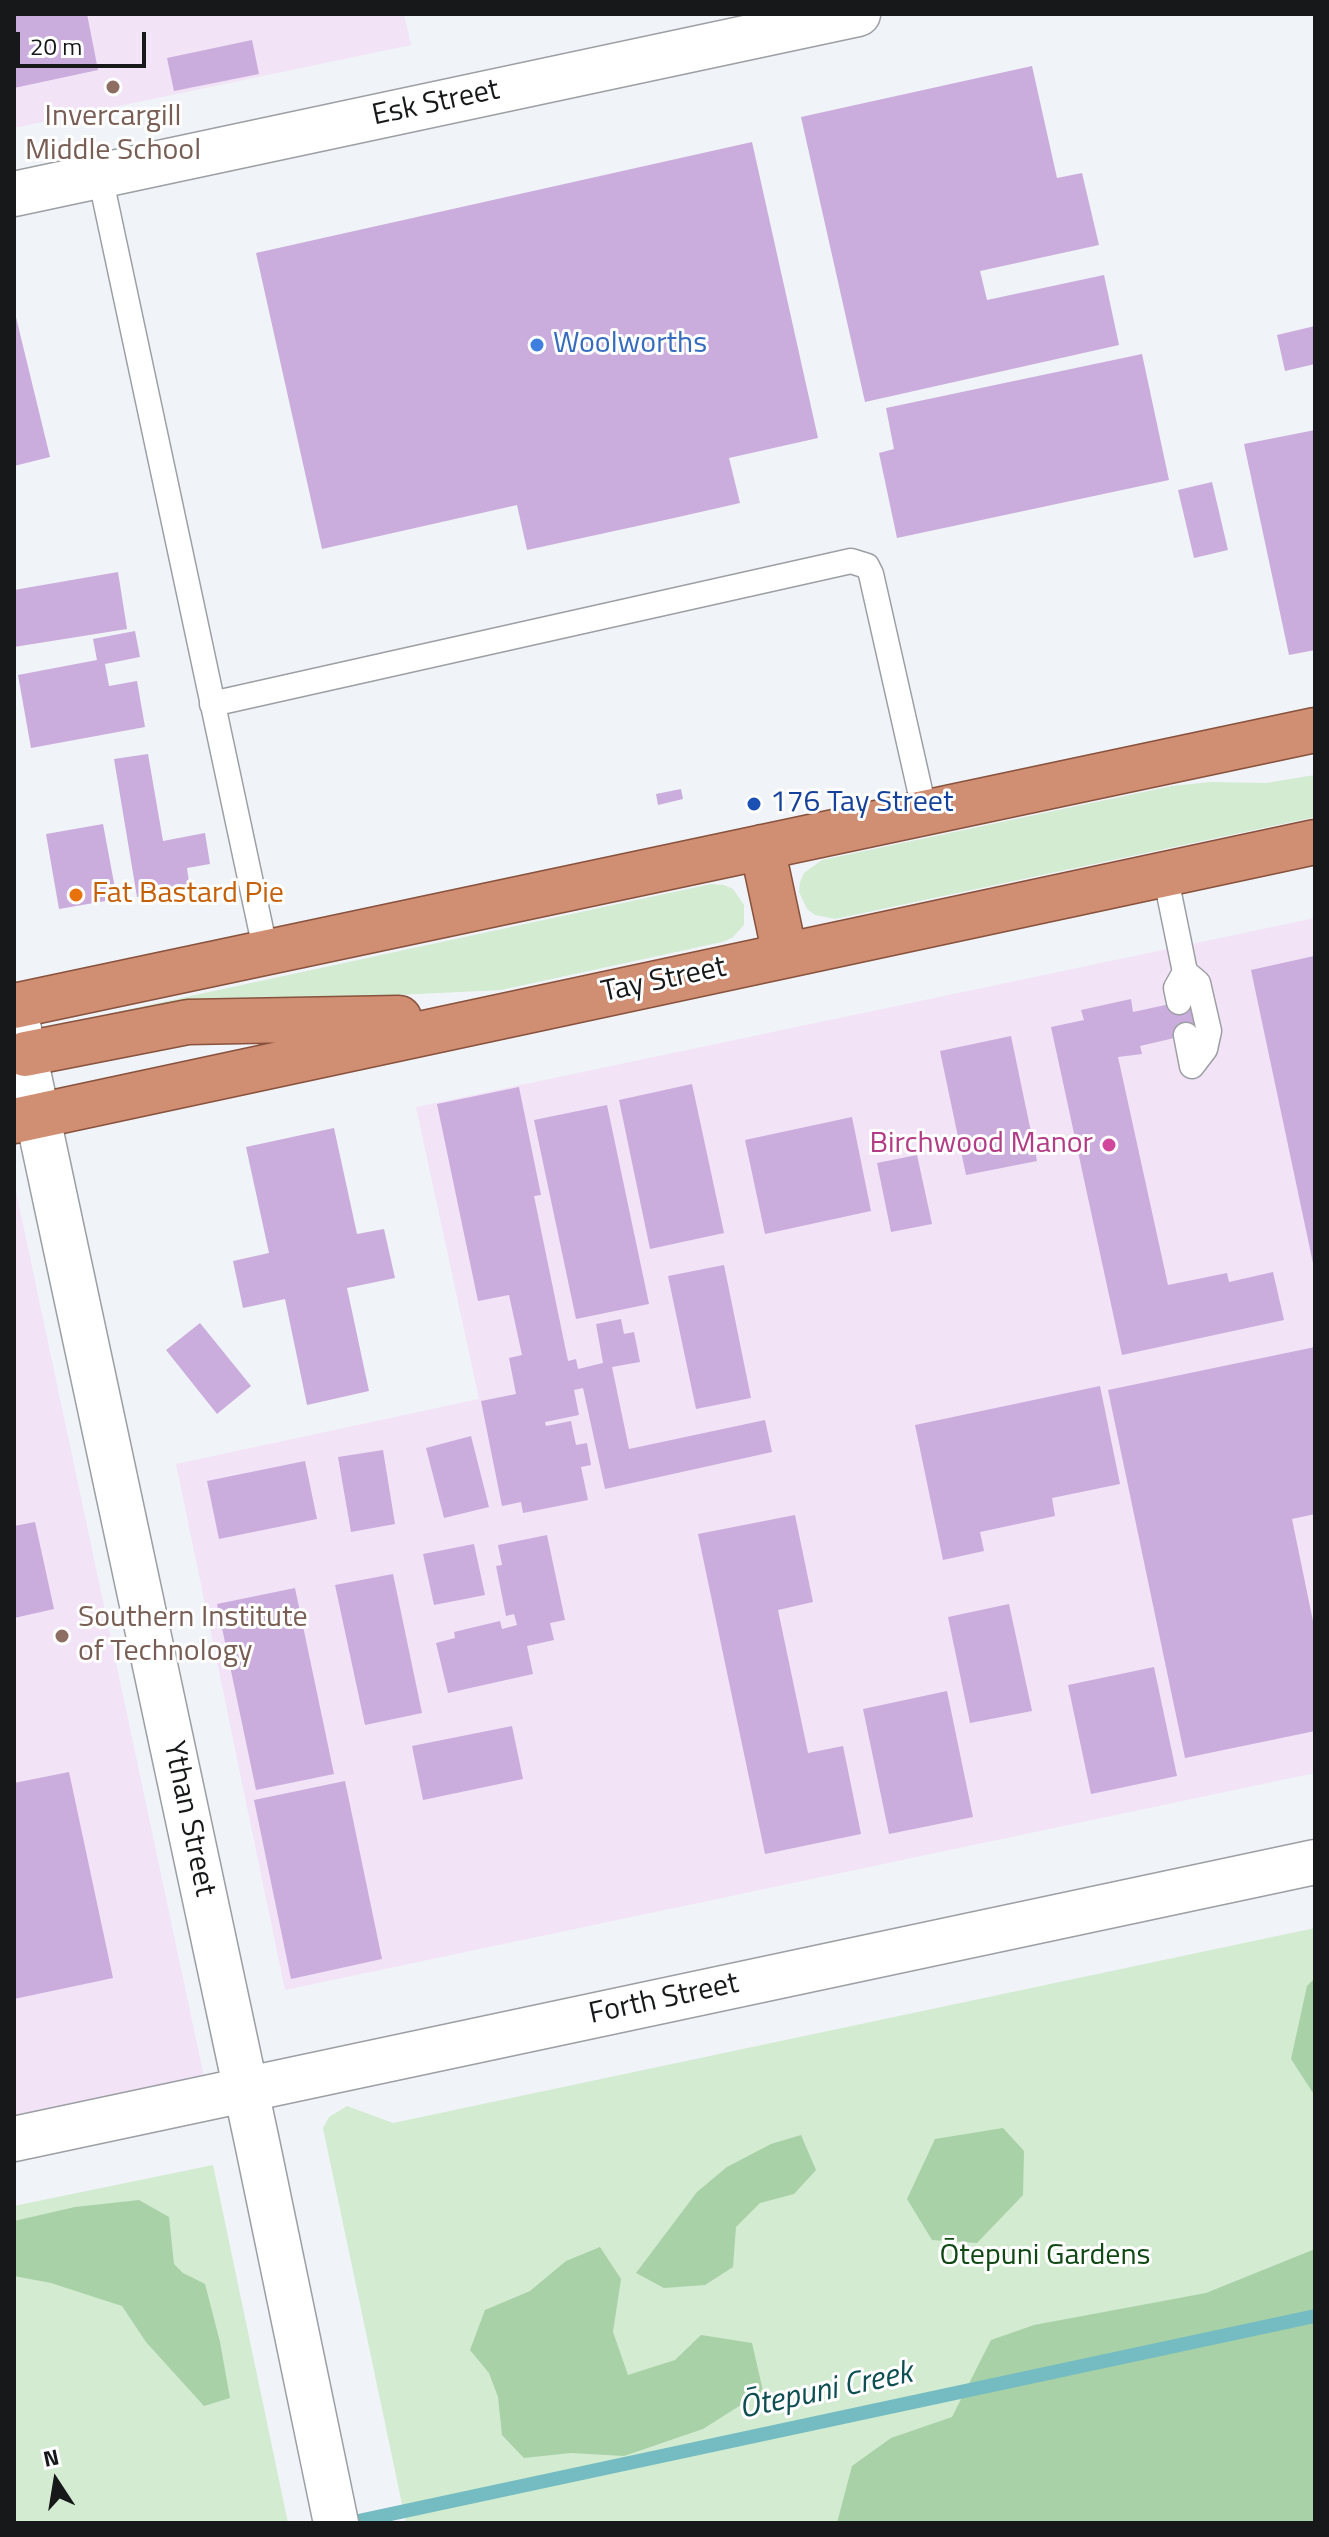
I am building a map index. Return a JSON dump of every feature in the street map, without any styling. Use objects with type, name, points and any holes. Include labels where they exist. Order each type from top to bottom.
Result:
[{"type":"highway","points":[[14,1006],[1315,730]]},
{"type":"highway","name":"Tay Street","points":[[26,1118],[1315,842]]},
{"type":"highway","points":[[762,847],[785,955]]},
{"type":"highway","points":[[22,1064],[188,1022],[432,1018],[529,1009]]},
{"type":"street","name":"Esk Street","points":[[14,194],[858,14]]},
{"type":"street","name":"Ythan Street","points":[[14,1006],[26,1118],[245,2090],[336,2523]]},
{"type":"street","name":"Forth Street","points":[[14,2139],[1315,1862]]},
{"type":"lane","points":[[100,176],[266,953]]},
{"type":"lane","points":[[212,704],[851,561],[867,566],[871,574],[925,813]]},
{"type":"lane","points":[[1165,874],[1185,972],[1198,983],[1209,1031],[1205,1049],[1192,1066],[1186,1035]]},
{"type":"lane","points":[[1179,1002],[1176,988],[1185,972]]},
{"type":"shaded area","name":"Invercargill Middle School","points":[[14,14],[404,14],[411,45],[14,128]]},
{"type":"shaded area","points":[[1315,918],[1315,1773],[285,1990],[176,1464],[479,1399],[416,1107]]},
{"type":"shaded area","name":"Southern Institute of Technology","points":[[14,1182],[207,2091],[14,2132]]},
{"type":"green space","points":[[1315,775],[1315,817],[835,919],[815,915],[807,909],[799,892],[804,873],[822,860],[1172,786],[1210,782],[1266,783]]},
{"type":"green space","points":[[711,884],[733,889],[744,905],[744,925],[732,938],[501,990],[186,1005],[108,1018],[107,1014]]},
{"type":"green space","name":"Ōtepuni Gardens","points":[[1315,1928],[1315,2523],[406,2523],[323,2128],[329,2117],[347,2106],[393,2123]]},
{"type":"green space","points":[[1315,1978],[1315,2096],[1291,2059],[1307,1986]]},
{"type":"green space","points":[[1003,2128],[1024,2151],[1023,2195],[977,2243],[932,2240],[907,2199],[935,2139]]},
{"type":"green space","points":[[801,2135],[816,2170],[794,2194],[760,2203],[736,2227],[733,2267],[705,2285],[664,2288],[636,2273],[697,2192],[727,2167],[771,2144]]},
{"type":"green space","points":[[213,2165],[288,2523],[14,2523],[14,2206]]},
{"type":"green space","points":[[139,2200],[169,2217],[174,2264],[183,2273],[205,2284],[230,2398],[204,2406],[146,2342],[122,2306],[51,2283],[14,2276],[14,2221],[75,2207]]},
{"type":"green space","points":[[600,2247],[621,2279],[613,2332],[628,2375],[675,2360],[701,2335],[752,2343],[763,2391],[703,2429],[624,2456],[571,2453],[524,2458],[502,2435],[498,2397],[489,2373],[470,2350],[485,2310],[530,2291],[566,2261]]},
{"type":"green space","points":[[1315,2249],[1315,2523],[837,2523],[852,2466],[891,2438],[952,2417],[991,2340],[1034,2325],[1206,2293]]},
{"type":"building","points":[[14,14],[87,14],[98,70],[14,88]]},
{"type":"building","points":[[252,40],[259,74],[174,91],[167,58]]},
{"type":"building","points":[[1032,66],[1057,178],[1082,173],[1099,245],[980,271],[987,300],[1104,275],[1119,345],[865,402],[801,117]]},
{"type":"building","name":"Woolworths","points":[[752,142],[818,438],[729,458],[740,503],[674,518],[527,550],[517,505],[322,549],[256,253]]},
{"type":"building","points":[[14,309],[50,457],[14,466]]},
{"type":"building","points":[[1315,326],[1315,364],[1285,371],[1277,335]]},
{"type":"building","points":[[1142,354],[1169,480],[897,538],[879,453],[894,449],[886,408]]},
{"type":"building","points":[[1315,430],[1315,650],[1289,655],[1244,444]]},
{"type":"building","points":[[1212,482],[1228,550],[1194,558],[1178,490]]},
{"type":"building","points":[[118,572],[127,629],[14,647],[14,590]]},
{"type":"building","points":[[135,631],[140,657],[105,664],[109,686],[137,681],[145,727],[31,748],[18,675],[97,660],[93,639]]},
{"type":"building","points":[[148,754],[163,841],[205,833],[210,864],[187,868],[190,889],[137,897],[114,759]]},
{"type":"building","points":[[681,789],[683,799],[658,805],[656,794]]},
{"type":"building","points":[[103,824],[117,899],[59,909],[46,834]]},
{"type":"building","points":[[1314,956],[1315,1268],[1251,970]]},
{"type":"building","points":[[1131,999],[1133,1012],[1193,999],[1200,1032],[1140,1046],[1142,1054],[1118,1057],[1168,1285],[1227,1273],[1229,1282],[1273,1272],[1284,1320],[1122,1355],[1051,1027],[1084,1020],[1081,1010]]},
{"type":"building","points":[[1011,1036],[1037,1161],[966,1175],[940,1051]]},
{"type":"building","points":[[692,1084],[724,1233],[650,1249],[619,1100]]},
{"type":"building","points":[[519,1087],[541,1195],[534,1196],[568,1361],[576,1359],[578,1369],[603,1363],[596,1324],[621,1319],[624,1334],[634,1332],[640,1362],[612,1367],[629,1449],[765,1420],[772,1452],[605,1489],[583,1388],[574,1390],[579,1415],[545,1422],[546,1426],[571,1421],[576,1445],[587,1443],[591,1465],[581,1467],[588,1500],[523,1513],[521,1502],[502,1506],[481,1401],[516,1394],[509,1358],[522,1355],[509,1295],[478,1301],[437,1104]]},
{"type":"building","points":[[607,1105],[649,1304],[576,1319],[534,1120]]},
{"type":"building","points":[[852,1117],[871,1211],[765,1234],[745,1140]]},
{"type":"building","points":[[334,1128],[357,1234],[384,1229],[395,1278],[347,1288],[369,1391],[307,1405],[285,1299],[243,1308],[233,1261],[269,1253],[246,1147]]},
{"type":"building","points":[[917,1155],[932,1224],[891,1232],[877,1163]]},
{"type":"building","points":[[724,1265],[751,1398],[696,1409],[668,1276]]},
{"type":"building","points":[[200,1323],[251,1386],[217,1414],[166,1350]]},
{"type":"building","points":[[1315,1347],[1315,1514],[1292,1519],[1315,1631],[1315,1731],[1185,1758],[1108,1390]]},
{"type":"building","points":[[1100,1386],[1120,1484],[1052,1498],[1055,1516],[980,1532],[984,1551],[943,1560],[915,1425]]},
{"type":"building","points":[[471,1436],[489,1507],[444,1518],[426,1448]]},
{"type":"building","points":[[383,1450],[395,1524],[351,1532],[338,1457]]},
{"type":"building","points":[[305,1461],[317,1519],[219,1539],[207,1481]]},
{"type":"building","points":[[795,1515],[813,1602],[778,1610],[808,1753],[843,1746],[861,1834],[765,1854],[698,1534]]},
{"type":"building","points":[[35,1522],[54,1609],[14,1618],[14,1526]]},
{"type":"building","points":[[547,1535],[565,1620],[550,1623],[554,1640],[527,1646],[533,1674],[448,1693],[436,1643],[455,1638],[454,1632],[500,1621],[502,1629],[517,1625],[514,1614],[506,1616],[496,1566],[502,1565],[498,1545]]},
{"type":"building","points":[[474,1544],[485,1595],[434,1605],[423,1554]]},
{"type":"building","points":[[393,1574],[422,1713],[365,1725],[335,1585]]},
{"type":"building","points":[[295,1588],[334,1774],[256,1790],[217,1604]]},
{"type":"building","points":[[1009,1604],[1032,1711],[970,1723],[948,1617]]},
{"type":"building","points":[[1154,1667],[1177,1776],[1091,1794],[1068,1685]]},
{"type":"building","points":[[947,1691],[973,1817],[889,1834],[863,1709]]},
{"type":"building","points":[[512,1726],[523,1779],[423,1800],[412,1746]]},
{"type":"building","points":[[69,1772],[113,1978],[14,1999],[14,1783]]},
{"type":"building","points":[[345,1781],[382,1959],[291,1979],[254,1800]]},
{"type":"waterway","name":"Ōtepuni Creek","points":[[349,2523],[1315,2316]]},
{"type":"place","name":"Invercargill Middle School","points":[[113,87]]},
{"type":"place","name":"Woolworths","points":[[537,345]]},
{"type":"place","name":"176 Tay Street","points":[[754,804]]},
{"type":"place","name":"Fat Bastard Pie","points":[[76,895]]},
{"type":"place","name":"Birchwood Manor","points":[[1109,1145]]},
{"type":"place","name":"Southern Institute of Technology","points":[[62,1636]]}]
